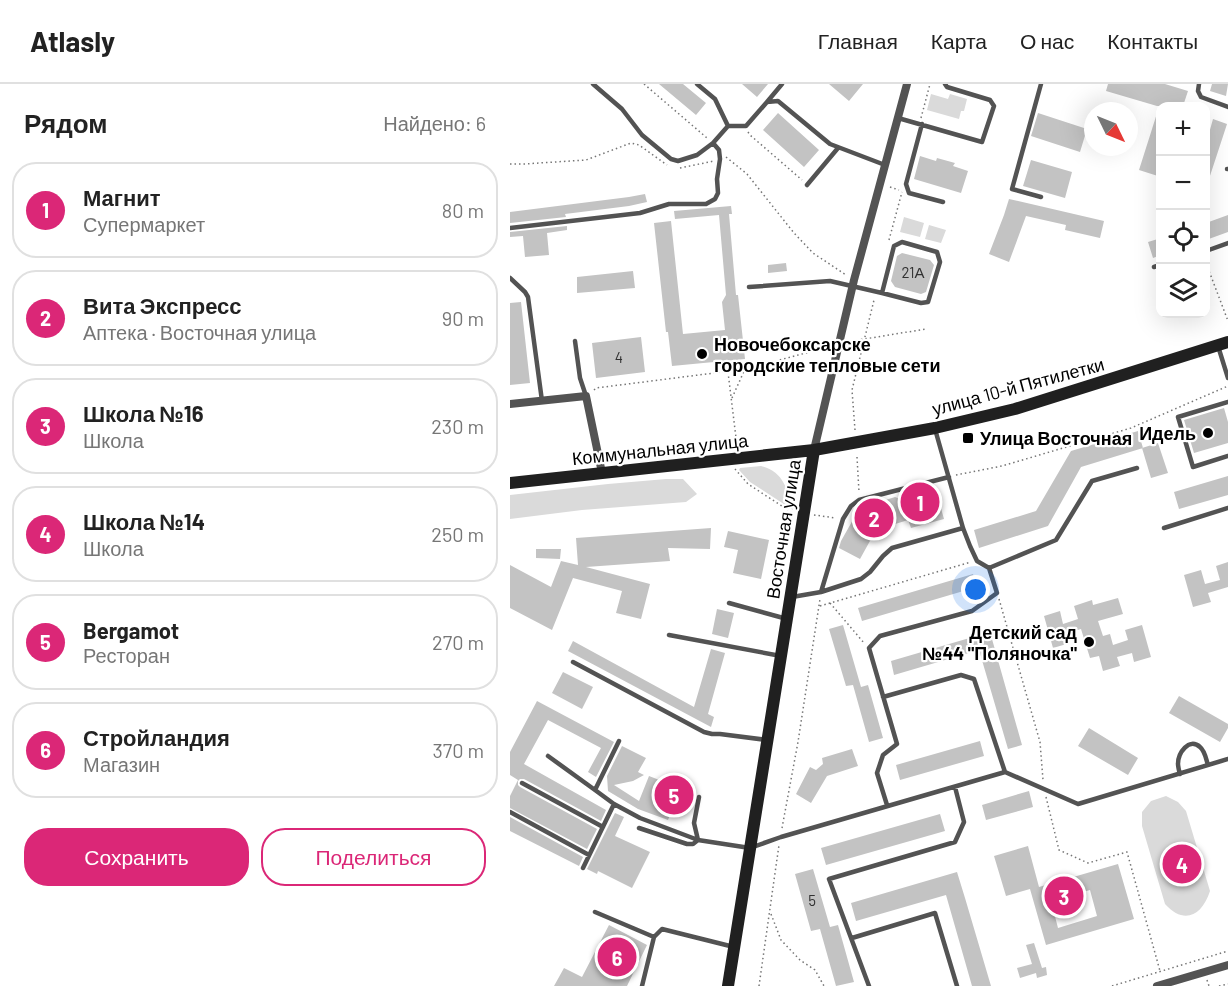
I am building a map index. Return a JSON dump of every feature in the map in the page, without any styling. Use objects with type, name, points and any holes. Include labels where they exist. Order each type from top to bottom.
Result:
[{"type":"main road","name":"улица 10-й Пятилетки","points":[[814,450],[935,428],[1024,406],[1223,343]]},
{"type":"main road","name":"Коммунальная улица","points":[[510,483],[814,450]]},
{"type":"main road","name":"Восточная улица","points":[[728,986],[814,450]]},
{"type":"street","name":"Восточная улица","points":[[814,450],[853,283],[907,84]]},
{"type":"street","points":[[510,404],[586,396],[602,473]]},
{"type":"street","points":[[1158,986],[1228,965]]},
{"type":"lane","points":[[593,84],[622,109],[642,135],[671,159],[678,161],[697,155],[713,143],[728,126],[746,126],[782,84]]},
{"type":"lane","points":[[697,84],[715,99],[728,126]]},
{"type":"lane","points":[[898,117],[982,142],[994,106],[990,100],[947,87],[945,84]]},
{"type":"lane","points":[[1041,84],[1012,189],[1041,197]]},
{"type":"lane","points":[[1199,84],[1198,91],[1201,97],[1228,107]]},
{"type":"lane","points":[[767,102],[778,101],[830,144],[885,165]]},
{"type":"lane","points":[[922,124],[906,183],[909,193],[943,202]]},
{"type":"lane","points":[[510,228],[640,213],[669,204],[706,204],[715,200],[718,194],[717,179],[720,159],[719,150],[713,143]]},
{"type":"lane","points":[[807,185],[838,148]]},
{"type":"lane","points":[[749,287],[830,281],[853,283],[882,292],[921,303],[928,302],[940,262],[937,252],[902,242],[894,246],[882,292]]},
{"type":"lane","points":[[1210,249],[1228,243]]},
{"type":"lane","points":[[510,278],[528,297],[542,401]]},
{"type":"lane","points":[[575,341],[580,378],[586,396]]},
{"type":"lane","points":[[1223,343],[1228,378]]},
{"type":"lane","points":[[1228,402],[1178,417],[1193,467],[1228,456]]},
{"type":"lane","points":[[887,805],[877,773],[882,754],[897,744],[869,648],[880,636],[972,611],[997,593],[989,568],[977,561],[963,528],[935,428]]},
{"type":"lane","points":[[989,568],[1056,540],[1092,481],[1137,468]]},
{"type":"lane","points":[[821,592],[843,519],[851,506],[859,500],[949,477]]},
{"type":"lane","points":[[1164,528],[1228,508]]},
{"type":"lane","points":[[790,597],[821,592],[861,579],[892,548],[963,528]]},
{"type":"lane","points":[[729,603],[787,619]]},
{"type":"lane","points":[[669,635],[781,656]]},
{"type":"lane","points":[[573,662],[704,732],[712,735],[767,740]]},
{"type":"lane","points":[[883,697],[961,675],[974,679],[1005,772]]},
{"type":"lane","points":[[595,790],[619,741]]},
{"type":"lane","points":[[1180,774],[1179,755],[1189,744],[1199,746],[1208,765]]},
{"type":"lane","points":[[548,756],[614,804],[640,818],[698,840],[750,848],[887,805],[1005,772],[1078,804],[1228,759]]},
{"type":"lane","points":[[522,783],[603,827]]},
{"type":"lane","points":[[869,986],[829,879],[955,842],[964,822],[955,787]]},
{"type":"lane","points":[[698,840],[694,823],[699,797]]},
{"type":"lane","points":[[583,868],[614,804]]},
{"type":"lane","points":[[510,812],[589,855]]},
{"type":"lane","points":[[639,828],[687,844],[693,844],[698,840]]},
{"type":"lane","points":[[595,912],[654,937]]},
{"type":"lane","points":[[852,938],[935,913],[957,986]]},
{"type":"lane","points":[[642,986],[654,937],[662,929],[734,947]]},
{"type":"path","points":[[644,84],[713,143]]},
{"type":"path","points":[[746,126],[750,135],[807,185]]},
{"type":"path","points":[[510,164],[586,160],[631,143],[639,145],[672,167]]},
{"type":"path","points":[[719,150],[747,174],[813,253],[853,283]]},
{"type":"path","points":[[678,169],[720,159]]},
{"type":"path","points":[[886,186],[902,191]]},
{"type":"path","points":[[1206,264],[1228,321]]},
{"type":"path","points":[[852,341],[926,329]]},
{"type":"path","points":[[586,396],[596,388],[746,369],[828,347]]},
{"type":"path","points":[[732,398],[746,369]]},
{"type":"path","points":[[728,372],[737,446],[735,449]]},
{"type":"path","points":[[949,477],[1002,466],[1131,428],[1228,386]]},
{"type":"path","points":[[857,457],[859,500]]},
{"type":"path","points":[[735,469],[748,484],[788,510]]},
{"type":"path","points":[[813,515],[843,519]]},
{"type":"path","points":[[819,606],[977,561]]},
{"type":"path","points":[[759,986],[821,592]]},
{"type":"path","points":[[997,593],[1040,742],[1044,789],[1059,849],[1088,863],[1127,852],[1160,971]]},
{"type":"path","points":[[830,603],[869,648]]},
{"type":"path","points":[[770,912],[781,940],[800,960],[815,970],[824,986]]},
{"type":"path","points":[[1112,986],[1228,951]]},
{"type":"path","points":[[1219,986],[1228,984]]},
{"type":"shaded area","points":[[931,94],[948,99],[950,94],[967,99],[959,119],[927,110]]},
{"type":"shaded area","points":[[904,217],[924,223],[920,237],[900,232]]},
{"type":"shaded area","points":[[929,225],[946,230],[941,243],[925,239]]},
{"type":"shaded area","points":[[761,466],[775,472],[780,477],[793,510],[750,482],[739,470]]},
{"type":"shaded area","points":[[683,479],[697,494],[686,502],[582,510],[510,519],[510,495]]},
{"type":"shaded area","points":[[1166,796],[1178,802],[1186,811],[1210,891],[1202,907],[1192,915],[1179,914],[1165,904],[1142,826],[1142,812],[1151,801]]},
{"type":"building","points":[[659,84],[683,84],[706,103],[696,115]]},
{"type":"building","points":[[742,84],[768,84],[757,97]]},
{"type":"building","points":[[829,84],[863,84],[849,101]]},
{"type":"building","points":[[1108,84],[1165,84],[1188,91],[1184,102],[1156,102],[1156,106],[1106,91]]},
{"type":"building","points":[[1212,84],[1228,84],[1226,96],[1210,91]]},
{"type":"building","points":[[778,113],[819,150],[804,167],[763,130]]},
{"type":"building","points":[[1038,113],[1084,128],[1080,152],[1031,136]]},
{"type":"building","points":[[1156,116],[1156,175],[1139,170]]},
{"type":"building","points":[[1213,119],[1227,124],[1210,176],[1210,156],[1210,130]]},
{"type":"building","points":[[920,156],[955,163],[953,166],[968,171],[961,193],[914,179]]},
{"type":"building","points":[[1031,160],[1072,172],[1065,198],[1023,186]]},
{"type":"building","points":[[645,194],[647,202],[629,206],[565,214],[566,217],[510,223],[510,212]]},
{"type":"building","points":[[1009,199],[1104,221],[1100,238],[1065,230],[1066,225],[1026,216],[1009,262],[989,254]]},
{"type":"building","points":[[731,206],[732,214],[729,214],[736,295],[738,295],[745,359],[672,366],[654,223],[671,221],[683,334],[725,330],[722,302],[726,295],[719,215],[675,219],[674,211]]},
{"type":"building","points":[[1228,215],[1228,232],[1210,239],[1210,222]]},
{"type":"building","points":[[567,226],[567,230],[547,233],[549,255],[525,257],[523,236],[510,237],[510,232]]},
{"type":"building","points":[[1156,240],[1156,257],[1153,258],[1148,242]]},
{"type":"building","points":[[902,253],[930,260],[934,265],[926,292],[921,294],[895,287],[891,281],[897,256]]},
{"type":"building","points":[[786,263],[787,271],[768,273],[768,265]]},
{"type":"building","points":[[633,271],[635,288],[577,293],[577,277]]},
{"type":"building","points":[[521,302],[530,383],[510,385],[510,303]]},
{"type":"building","points":[[641,337],[645,372],[596,378],[592,343]]},
{"type":"building","name":"Идель","points":[[1224,408],[1228,422],[1228,443],[1194,453],[1184,420]]},
{"type":"building","points":[[1138,431],[1143,448],[1081,467],[1048,526],[979,548],[974,530],[1036,511],[1071,451]]},
{"type":"building","points":[[1158,443],[1168,473],[1151,478],[1142,448]]},
{"type":"building","points":[[1228,476],[1228,495],[1179,509],[1174,492]]},
{"type":"building","points":[[937,494],[944,519],[911,528],[908,520],[876,530],[860,559],[839,548],[859,505],[867,503],[870,505],[895,497],[903,500],[904,503]]},
{"type":"building","points":[[711,528],[710,549],[668,548],[670,561],[586,567],[650,584],[641,619],[616,613],[622,591],[573,578],[552,630],[510,608],[510,565],[551,587],[561,561],[578,565],[576,538]]},
{"type":"building","points":[[728,531],[769,540],[761,579],[733,573],[738,550],[724,547]]},
{"type":"building","points":[[536,549],[561,549],[560,559],[536,558]]},
{"type":"building","points":[[1228,562],[1228,587],[1208,593],[1211,602],[1193,607],[1184,575],[1201,570],[1205,584],[1220,580],[1216,566]]},
{"type":"building","points":[[973,574],[977,587],[862,621],[858,608]]},
{"type":"building","points":[[1118,598],[1123,614],[1098,621],[1103,636],[1110,634],[1113,645],[1128,640],[1125,630],[1142,625],[1151,657],[1134,662],[1132,653],[1117,657],[1120,666],[1103,671],[1099,656],[1090,658],[1081,629],[1067,633],[1070,643],[1053,648],[1044,616],[1060,611],[1063,624],[1078,619],[1074,606],[1092,600],[1093,605]]},
{"type":"building","points":[[717,609],[734,613],[728,638],[712,634]]},
{"type":"building","points":[[843,625],[861,687],[868,685],[883,738],[869,742],[853,685],[846,686],[829,629]]},
{"type":"building","points":[[990,632],[1022,745],[1008,749],[979,650],[894,675],[891,661]]},
{"type":"building","points":[[573,641],[694,707],[711,649],[725,653],[708,714],[714,717],[711,727],[568,651]]},
{"type":"building","points":[[563,672],[593,687],[582,709],[552,693]]},
{"type":"building","points":[[1179,696],[1228,724],[1220,742],[1169,713]]},
{"type":"building","points":[[537,701],[614,742],[596,777],[588,772],[601,748],[548,720],[524,764],[606,810],[601,821],[524,779],[518,781],[520,787],[597,829],[587,849],[510,808],[510,796],[518,780],[510,775],[510,752]]},
{"type":"building","points":[[1089,728],[1138,758],[1128,775],[1078,746]]},
{"type":"building","points":[[980,741],[984,756],[900,780],[896,765]]},
{"type":"building","points":[[622,746],[646,758],[638,772],[644,775],[633,781],[614,785],[639,801],[649,776],[680,788],[668,820],[638,809],[608,791],[607,776]]},
{"type":"building","points":[[852,749],[858,766],[827,776],[811,803],[796,794],[810,767],[816,770],[823,764],[822,758]]},
{"type":"building","points":[[1029,791],[1033,807],[986,820],[982,805]]},
{"type":"building","points":[[615,813],[624,817],[615,836],[650,852],[632,888],[598,871],[597,874],[587,869]]},
{"type":"building","points":[[940,814],[945,831],[826,865],[821,848]]},
{"type":"building","points":[[510,817],[583,857],[579,866],[510,831]]},
{"type":"building","points":[[1028,846],[1039,887],[1118,864],[1134,919],[1046,945],[1030,889],[1006,896],[994,856]],"holes":[[[1090,890],[1097,916],[1058,928],[1051,901]]]},
{"type":"building","points":[[813,869],[830,927],[838,925],[854,982],[836,986],[820,929],[811,931],[795,874]]},
{"type":"building","points":[[957,872],[991,986],[972,986],[946,895],[856,921],[851,903]]},
{"type":"building","points":[[609,925],[647,945],[627,986],[554,986],[564,968],[582,977]]},
{"type":"building","points":[[1034,943],[1042,968],[1046,967],[1047,975],[1037,978],[1036,973],[1020,978],[1017,968],[1032,964],[1026,945]]},
{"type":"place","name":"Новочебоксарске городские тепловые сети","points":[[702,354]]},
{"type":"place","name":"Идель","points":[[1208,433]]},
{"type":"place","name":"Улица Восточная","points":[[968,438]]},
{"type":"place","name":"Магнит","points":[[920,502]]},
{"type":"place","name":"Вита Экспресс","points":[[874,518]]},
{"type":"place","name":"Детский сад №44 \"Поляночка\"","points":[[1089,642]]},
{"type":"place","name":"Bergamot","points":[[674,795]]},
{"type":"place","name":"Школа №14","points":[[1182,864]]},
{"type":"place","name":"Школа №16","points":[[1064,896]]},
{"type":"place","name":"Стройландия","points":[[617,957]]}]
